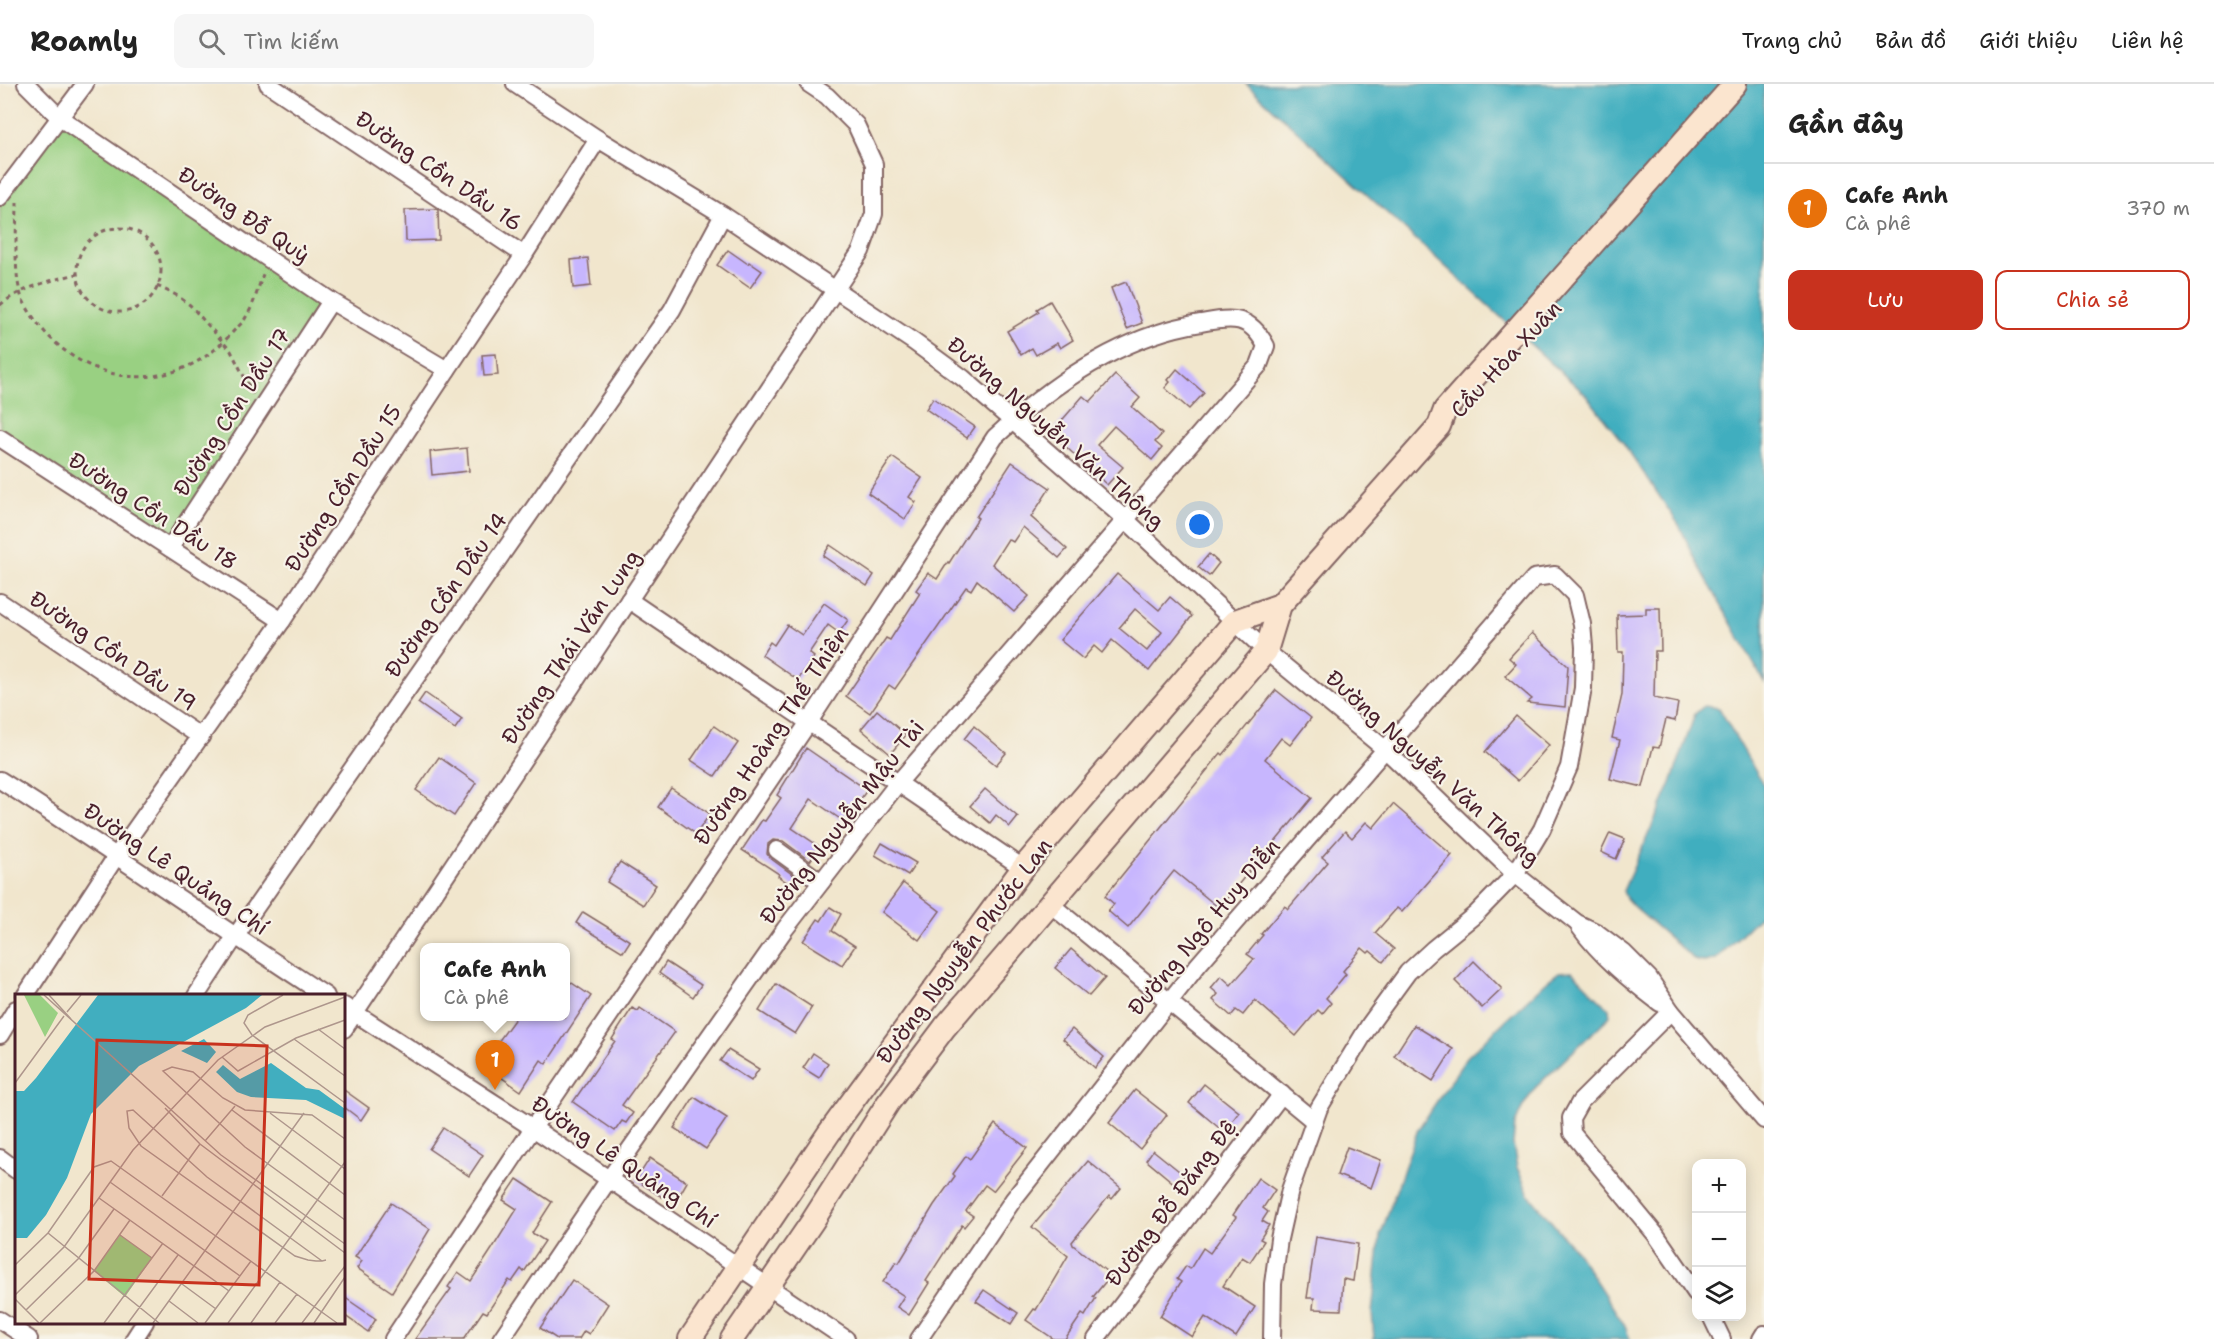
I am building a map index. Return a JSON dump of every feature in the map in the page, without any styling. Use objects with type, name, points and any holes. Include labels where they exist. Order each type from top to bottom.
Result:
[{"type":"main road","name":"Cầu Hòa Xuân","points":[[1439,426],[1445,410],[1735,84]]},
{"type":"main road","name":"Cầu Hòa Xuân","points":[[1439,426],[1454,419],[1752,84]]},
{"type":"main road","name":"Đường Nguyễn Phước Lan","points":[[732,1339],[888,1103],[945,1027],[1266,651],[1280,605],[1439,426]]},
{"type":"main road","name":"Đường Nguyễn Phước Lan","points":[[690,1339],[874,1069],[1023,868],[1235,621],[1280,605]]},
{"type":"street","name":"Đường Đỗ Quỳ","points":[[26,84],[60,118],[331,301],[447,370]]},
{"type":"street","points":[[0,197],[85,84]]},
{"type":"street","name":"Đường Cồn Dầu 16","points":[[268,84],[525,255]]},
{"type":"street","name":"Đường Nguyễn Văn Thông","points":[[514,84],[598,139],[723,215],[914,342],[963,378],[1126,520],[1266,651],[1386,750],[1515,874],[1577,923],[1596,932],[1619,959],[1649,978],[1671,1011],[1764,1120]]},
{"type":"street","name":"Đường Thái Văn Lung","points":[[345,1025],[349,1010],[629,600],[861,251],[874,214],[874,164],[856,125],[827,96],[809,84]]},
{"type":"street","name":"Đường Cồn Dầu 15","points":[[27,994],[117,855],[282,621],[525,255],[598,139]]},
{"type":"street","name":"Đường Cồn Dầu 14","points":[[197,994],[672,310],[723,215]]},
{"type":"street","name":"Đường Cồn Dầu 17","points":[[170,548],[331,301]]},
{"type":"street","name":"Đường Hoàng Thế Thiện","points":[[393,1339],[808,722],[995,437],[1012,421],[1081,370],[1126,344],[1173,327],[1218,320],[1247,322],[1259,332],[1266,346],[1260,365]]},
{"type":"street","name":"Đường Nguyễn Mậu Tài","points":[[501,1339],[609,1179],[785,929],[898,783],[1260,365]]},
{"type":"street","name":"Đường Cồn Dầu 18","points":[[0,438],[282,621]]},
{"type":"street","name":"Đường Ngô Huy Diễn","points":[[919,1339],[1013,1200],[1198,965],[1534,578],[1555,575],[1575,595],[1582,624],[1584,646],[1583,688],[1569,767],[1542,829],[1515,874]]},
{"type":"street","points":[[629,600],[1023,868]]},
{"type":"street","name":"Đường Cồn Dầu 19","points":[[0,603],[201,737]]},
{"type":"street","name":"Đường Lê Quảng Chí","points":[[0,780],[117,855],[235,937],[324,994]]},
{"type":"street","points":[[777,850],[821,882]]},
{"type":"street","points":[[1272,1339],[1273,1284],[1279,1239],[1290,1190],[1319,1108],[1353,1051],[1408,972],[1433,948],[1476,914],[1515,874]]},
{"type":"street","points":[[1049,903],[1314,1121]]},
{"type":"street","name":"Đường Lê Quảng Chí","points":[[349,1010],[533,1128],[846,1339]]},
{"type":"street","points":[[0,1035],[15,1011]]},
{"type":"street","points":[[1671,1011],[1580,1102],[1571,1118],[1572,1133],[1656,1235],[1692,1287]]},
{"type":"street","name":"Đường Đỗ Đăng Đệ","points":[[1096,1339],[1282,1094]]},
{"type":"street","points":[[0,1158],[15,1169]]},
{"type":"street","points":[[0,1320],[29,1339]]},
{"type":"street","points":[[1713,1321],[1722,1339]]},
{"type":"street","points":[[134,1339],[144,1324]]},
{"type":"street","points":[[1761,1339],[1764,1334]]},
{"type":"path","points":[[16,176],[16,259],[22,300],[48,338],[72,357],[105,373],[143,378],[186,369],[218,350],[246,317],[268,258]]},
{"type":"path","points":[[125,229],[138,233],[150,242],[157,254],[160,267],[157,286],[145,303],[133,310],[107,311],[95,305],[85,296],[78,283],[80,255],[87,243],[104,231],[125,229]]},
{"type":"path","points":[[0,305],[11,296],[77,274]]},
{"type":"path","points":[[157,286],[190,305],[224,342],[261,409]]},
{"type":"green space","points":[[60,118],[331,301],[170,548],[0,438],[0,197]]},
{"type":"water","points":[[1246,84],[1764,84],[1764,682],[1694,557],[1679,525],[1624,444],[1587,396]]},
{"type":"water","points":[[1704,706],[1719,708],[1764,786],[1764,912],[1716,959],[1704,962],[1695,960],[1634,907],[1623,891],[1671,783],[1695,714]]},
{"type":"water","points":[[1572,971],[1609,1009],[1610,1016],[1535,1088],[1515,1124],[1513,1144],[1517,1167],[1529,1195],[1576,1251],[1624,1324],[1630,1339],[1374,1339],[1372,1313],[1380,1236],[1418,1129],[1467,1057],[1546,982],[1559,972]]},
{"type":"building","points":[[405,210],[438,210],[439,240],[406,241]]},
{"type":"building","points":[[728,250],[762,271],[750,288],[717,265]]},
{"type":"building","points":[[588,258],[591,286],[573,288],[571,260]]},
{"type":"building","points":[[1126,282],[1142,323],[1127,329],[1111,288]]},
{"type":"building","points":[[1050,301],[1073,340],[1060,348],[1057,343],[1036,355],[1032,348],[1021,355],[1007,331],[1039,312],[1037,309]]},
{"type":"building","points":[[496,354],[498,375],[484,376],[482,355]]},
{"type":"building","points":[[1177,369],[1204,393],[1189,409],[1165,388]]},
{"type":"building","points":[[1115,375],[1140,398],[1132,407],[1162,434],[1155,442],[1162,448],[1152,460],[1114,426],[1097,445],[1123,467],[1107,485],[1051,433],[1083,396],[1090,402]]},
{"type":"building","points":[[933,398],[975,427],[967,438],[926,409]]},
{"type":"building","points":[[467,448],[469,471],[432,475],[430,452]]},
{"type":"building","points":[[892,457],[922,478],[909,497],[916,502],[905,519],[868,493]]},
{"type":"building","points":[[1012,462],[1050,488],[1031,517],[1067,549],[1059,558],[1023,527],[1013,542],[1008,539],[992,564],[1029,596],[1014,612],[977,580],[971,590],[966,587],[895,689],[889,685],[870,713],[846,696],[886,638],[890,640],[920,593],[916,590],[928,573],[937,579],[949,563]]},
{"type":"building","points":[[830,545],[874,575],[867,586],[823,556]]},
{"type":"building","points":[[1209,554],[1219,563],[1209,576],[1198,567]]},
{"type":"building","points":[[1117,574],[1159,610],[1170,597],[1192,616],[1149,671],[1112,640],[1102,653],[1094,646],[1083,659],[1060,640]],"holes":[[[1135,609],[1162,632],[1147,651],[1119,628]]]},
{"type":"building","points":[[824,603],[848,620],[839,633],[828,625],[809,653],[814,657],[798,680],[762,655],[770,642],[774,645],[787,625],[802,635]]},
{"type":"building","points":[[1646,608],[1660,608],[1661,651],[1655,651],[1654,698],[1678,703],[1675,721],[1666,719],[1659,748],[1653,747],[1643,787],[1610,779],[1620,740],[1612,738],[1622,695],[1623,652],[1618,652],[1617,615],[1646,614]]},
{"type":"building","points":[[1532,633],[1568,666],[1565,707],[1527,703],[1532,699],[1505,676],[1516,664],[1509,658]]},
{"type":"building","points":[[1276,690],[1311,718],[1290,745],[1281,738],[1265,759],[1312,798],[1265,854],[1267,855],[1259,865],[1256,863],[1219,908],[1174,871],[1128,928],[1108,911],[1114,904],[1105,896],[1221,753],[1223,755]]},
{"type":"building","points":[[425,693],[462,719],[455,729],[418,703]]},
{"type":"building","points":[[877,710],[906,735],[890,754],[861,729]]},
{"type":"building","points":[[1516,716],[1549,745],[1518,781],[1485,752]]},
{"type":"building","points":[[714,726],[738,743],[715,776],[691,760]]},
{"type":"building","points":[[974,726],[1006,753],[996,765],[964,739]]},
{"type":"building","points":[[806,748],[867,790],[857,804],[861,807],[849,825],[811,799],[792,828],[820,847],[810,861],[783,841],[773,840],[768,844],[767,854],[770,858],[800,880],[795,888],[778,876],[779,874],[742,850],[762,820],[765,821],[781,798],[777,795]]},
{"type":"building","points":[[439,757],[476,783],[454,816],[416,790]]},
{"type":"building","points":[[671,788],[710,814],[696,834],[658,807]]},
{"type":"building","points":[[985,789],[1018,817],[1010,827],[996,815],[990,823],[970,806]]},
{"type":"building","points":[[1393,804],[1452,855],[1402,912],[1397,908],[1375,933],[1394,949],[1383,962],[1370,951],[1368,953],[1362,948],[1343,971],[1346,974],[1326,998],[1331,1003],[1322,1014],[1318,1010],[1296,1036],[1255,1000],[1243,1015],[1236,1010],[1231,1016],[1213,1000],[1218,994],[1211,988],[1221,976],[1231,985],[1254,959],[1247,954],[1263,935],[1261,934],[1285,906],[1288,909],[1328,862],[1322,857],[1345,831],[1352,838],[1366,822],[1373,828]]},
{"type":"building","points":[[1610,833],[1625,839],[1616,859],[1601,852]]},
{"type":"building","points":[[882,843],[916,863],[908,875],[875,855]]},
{"type":"building","points":[[620,862],[656,885],[643,905],[607,882]]},
{"type":"building","points":[[903,883],[940,911],[919,940],[882,912]]},
{"type":"building","points":[[830,907],[841,914],[832,931],[855,946],[842,965],[803,941],[818,919],[821,921]]},
{"type":"building","points":[[583,912],[630,941],[623,952],[576,923]]},
{"type":"building","points":[[1071,949],[1105,978],[1089,996],[1055,968]]},
{"type":"building","points":[[1474,961],[1502,989],[1482,1008],[1455,981]]},
{"type":"building","points":[[666,962],[701,985],[693,997],[659,973]]},
{"type":"building","points":[[570,982],[591,996],[546,1064],[541,1060],[521,1091],[482,1064],[513,1021],[570,1021]]},
{"type":"building","points":[[776,984],[812,1007],[795,1034],[759,1011]]},
{"type":"building","points":[[632,1008],[638,1011],[640,1008],[675,1032],[622,1105],[633,1113],[626,1123],[622,1121],[615,1131],[573,1102],[615,1041],[612,1039]]},
{"type":"building","points":[[1414,1025],[1453,1049],[1433,1081],[1394,1056]]},
{"type":"building","points":[[1072,1029],[1104,1057],[1095,1068],[1063,1039]]},
{"type":"building","points":[[728,1050],[759,1069],[751,1081],[720,1061]]},
{"type":"building","points":[[813,1053],[828,1063],[819,1078],[803,1068]]},
{"type":"building","points":[[1204,1084],[1239,1112],[1224,1132],[1189,1103]]},
{"type":"building","points":[[1135,1090],[1167,1115],[1140,1149],[1109,1123]]},
{"type":"building","points":[[345,1091],[369,1108],[361,1120],[345,1108]]},
{"type":"building","points":[[694,1097],[727,1118],[706,1149],[674,1128]]},
{"type":"building","points":[[995,1124],[1027,1148],[993,1191],[985,1185],[966,1211],[973,1216],[964,1227],[962,1225],[926,1281],[929,1283],[909,1315],[897,1307],[904,1296],[883,1282],[896,1262],[899,1263],[934,1205],[955,1176],[953,1174],[966,1156],[970,1159]]},
{"type":"building","points":[[443,1128],[483,1155],[469,1176],[429,1149]]},
{"type":"building","points":[[1347,1147],[1381,1160],[1371,1188],[1337,1175]]},
{"type":"building","points":[[1153,1150],[1184,1175],[1176,1185],[1146,1160]]},
{"type":"building","points":[[650,1158],[687,1182],[676,1201],[665,1194],[662,1197],[636,1180]]},
{"type":"building","points":[[1088,1161],[1121,1188],[1112,1199],[1109,1196],[1072,1242],[1111,1275],[1093,1297],[1096,1298],[1085,1316],[1082,1314],[1065,1339],[1054,1339],[1026,1320],[1034,1309],[1036,1310],[1068,1256],[1032,1227]]},
{"type":"building","points":[[1258,1178],[1275,1190],[1263,1208],[1268,1212],[1262,1221],[1269,1225],[1260,1239],[1264,1241],[1250,1262],[1242,1257],[1223,1286],[1255,1307],[1236,1337],[1205,1317],[1192,1337],[1160,1316],[1181,1282],[1177,1279],[1186,1266],[1190,1269],[1203,1248],[1210,1253],[1236,1217],[1233,1215]]},
{"type":"building","points":[[517,1179],[552,1202],[532,1233],[545,1241],[524,1272],[521,1269],[512,1282],[509,1280],[487,1313],[483,1311],[464,1339],[415,1339],[451,1289],[448,1287],[458,1272],[471,1281],[492,1249],[517,1209],[503,1200]]},
{"type":"building","points":[[391,1203],[430,1229],[392,1292],[357,1268],[362,1261],[355,1257]]},
{"type":"building","points":[[1316,1237],[1358,1244],[1353,1281],[1343,1279],[1341,1310],[1313,1309],[1314,1298],[1307,1298]]},
{"type":"building","points":[[572,1280],[608,1304],[589,1334],[584,1331],[579,1339],[557,1339],[540,1328]]},
{"type":"building","points":[[984,1290],[1018,1313],[1011,1324],[976,1301]]},
{"type":"building","points":[[345,1298],[376,1319],[368,1332],[345,1316]]},
{"type":"place","name":"Cafe Anh","points":[[495,1090]]}]
